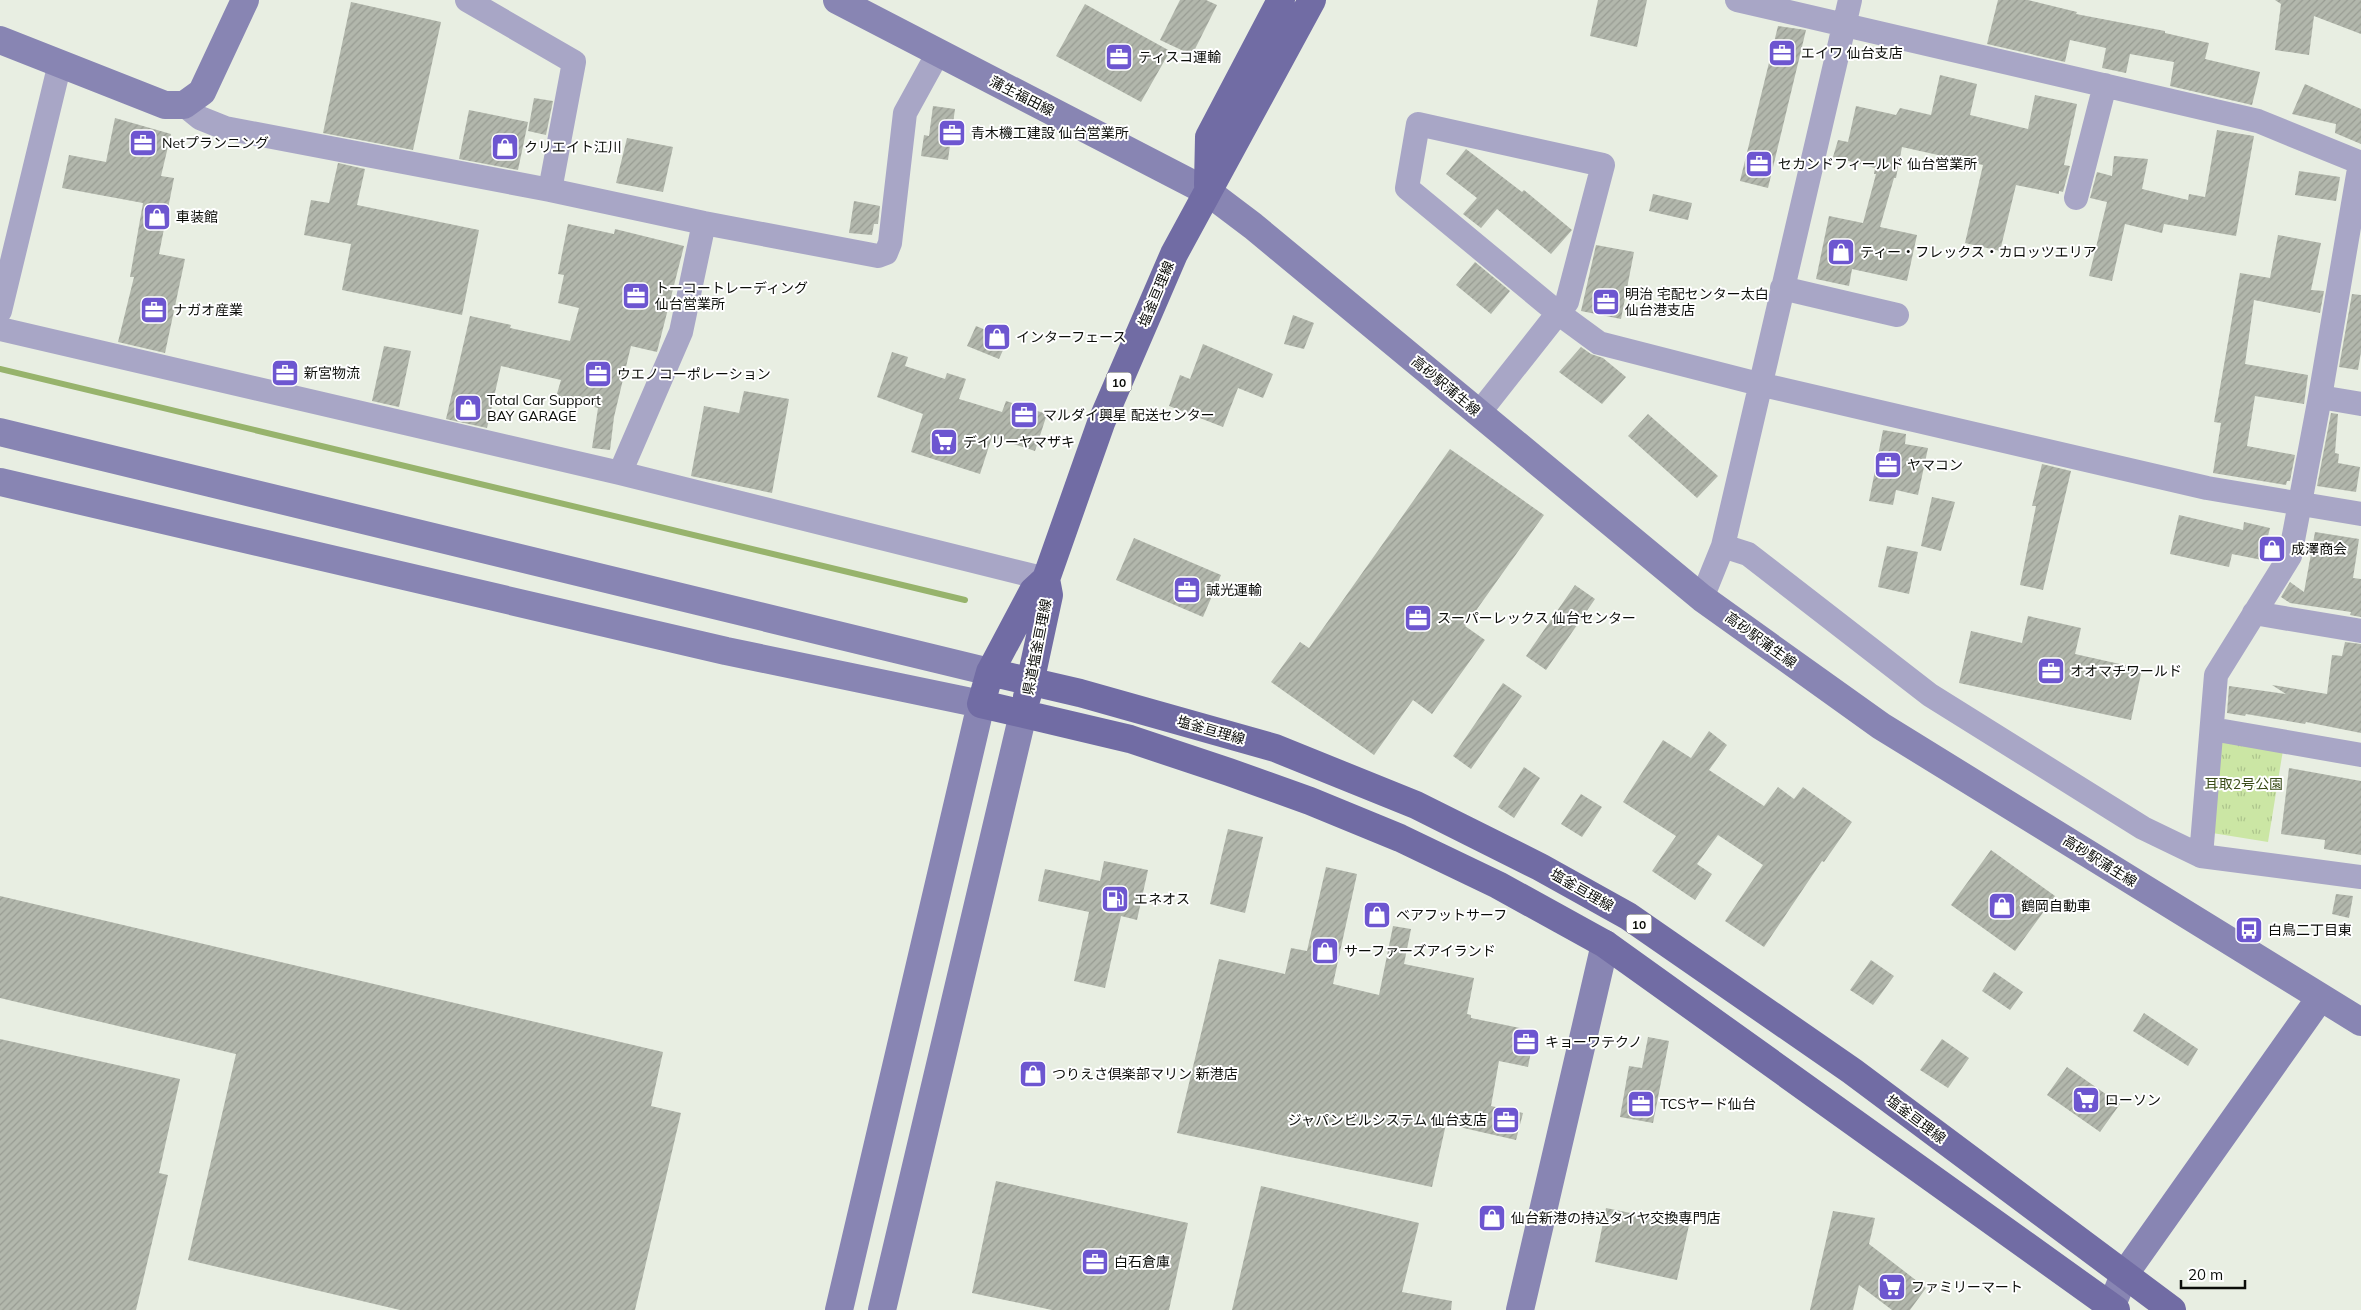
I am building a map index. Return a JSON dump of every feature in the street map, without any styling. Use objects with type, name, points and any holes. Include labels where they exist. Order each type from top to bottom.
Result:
[{"type":"main road","name":"塩釜亘理線","points":[[1208,192],[1209,138],[1281,0]]},
{"type":"main road","points":[[1267,28],[1282,19],[1294,0]]},
{"type":"main road","name":"塩釜亘理線","points":[[981,704],[990,672],[1014,631],[1043,588],[1101,423],[1174,254],[1312,0]]},
{"type":"main road","name":"県道塩釜亘理線","points":[[1023,714],[1032,681],[1040,638],[1043,588]]},
{"type":"main road","name":"塩釜亘理線","points":[[990,672],[1032,681],[1275,748],[1416,805],[1540,867],[1628,916],[1852,1071],[2172,1310]]},
{"type":"main road","points":[[981,704],[1130,740],[1310,801],[1400,838],[1498,885],[1605,944],[2112,1309]]},
{"type":"street","points":[[0,40],[165,105],[184,105],[202,92],[246,0]]},
{"type":"street","points":[[467,0],[574,62],[550,190]]},
{"type":"street","name":"蒲生福田線","points":[[837,0],[1208,192]]},
{"type":"street","points":[[1737,0],[2258,121],[2361,163],[2290,556],[2216,675],[2201,856]]},
{"type":"street","points":[[1702,598],[1723,546],[1759,384],[1850,0]]},
{"type":"street","points":[[184,105],[200,118],[225,128],[550,190],[704,223],[883,256],[890,243],[906,113],[938,53]]},
{"type":"street","points":[[0,311],[60,63]]},
{"type":"street","points":[[2076,198],[2105,85]]},
{"type":"street","points":[[1479,413],[1558,313],[1567,302],[1603,166],[1418,124],[1407,188],[1558,313],[1599,343],[1759,384],[2207,488],[2361,514]]},
{"type":"street","name":"高砂駅蒲生線","points":[[1208,192],[1253,226],[1702,598],[1881,726],[2361,1022]]},
{"type":"street","points":[[620,472],[681,332],[704,223]]},
{"type":"street","points":[[1782,288],[1897,315]]},
{"type":"street","points":[[0,329],[620,472],[1043,588]]},
{"type":"street","points":[[2320,397],[2361,404]]},
{"type":"street","points":[[0,432],[990,672]]},
{"type":"street","points":[[0,482],[726,651],[981,704],[839,1310]]},
{"type":"street","points":[[1723,546],[1748,554],[1930,695],[2143,828],[2201,856],[2361,877]]},
{"type":"street","points":[[2254,613],[2361,630]]},
{"type":"street","points":[[882,1310],[1023,714]]},
{"type":"street","points":[[2212,729],[2361,754]]},
{"type":"street","points":[[1520,1310],[1605,944]]},
{"type":"street","points":[[2112,1309],[2124,1275],[2320,998]]},
{"type":"green space","name":"耳取2号公園","points":[[2215,739],[2283,750],[2268,842],[2206,832]]},
{"type":"building","points":[[1180,0],[1206,0],[1217,5],[1192,55],[1160,40]]},
{"type":"building","points":[[1598,0],[1647,0],[1637,47],[1590,36]]},
{"type":"building","points":[[1998,0],[2028,0],[2077,12],[2076,14],[2165,31],[2165,33],[2209,43],[2205,59],[2260,72],[2252,105],[2170,86],[2174,62],[2130,54],[2126,73],[2102,68],[2106,48],[2070,40],[2065,62],[1987,44]]},
{"type":"building","points":[[2275,0],[2361,0],[2361,34],[2314,16],[2309,55],[2275,50],[2281,4]]},
{"type":"building","points":[[351,2],[441,22],[413,150],[323,133]]},
{"type":"building","points":[[1085,4],[1170,51],[1141,102],[1056,56]]},
{"type":"building","points":[[1778,26],[1806,30],[1768,188],[1740,181]]},
{"type":"building","points":[[1940,75],[1977,84],[1970,115],[2028,129],[2035,95],[2077,104],[2064,165],[2070,166],[2063,192],[2059,191],[2059,194],[2016,185],[2000,251],[1965,243],[1983,165],[1902,147],[1896,178],[1894,178],[1880,227],[1917,235],[1907,281],[1852,269],[1849,286],[1816,279],[1829,216],[1863,223],[1876,174],[1874,174],[1875,168],[1833,157],[1838,140],[1848,142],[1856,106],[1896,115],[1900,108],[1931,115]]},
{"type":"building","points":[[2305,84],[2361,109],[2361,144],[2335,133],[2336,124],[2292,114]]},
{"type":"building","points":[[534,98],[553,101],[546,135],[528,131]]},
{"type":"building","points":[[933,106],[955,109],[948,160],[921,156],[924,135],[929,136]]},
{"type":"building","points":[[469,110],[528,122],[518,170],[459,159]]},
{"type":"building","points":[[115,118],[171,134],[161,176],[174,178],[159,254],[185,259],[165,353],[118,342],[134,277],[130,277],[143,203],[62,188],[69,155],[106,162]]},
{"type":"building","points":[[2217,130],[2254,136],[2236,236],[2164,224],[2162,233],[2125,224],[2112,281],[2089,276],[2107,202],[2090,198],[2097,172],[2112,176],[2114,156],[2148,159],[2142,189],[2188,200],[2189,194],[2205,197]]},
{"type":"building","points":[[627,138],[673,147],[663,192],[616,183]]},
{"type":"building","points":[[1466,149],[1522,192],[1524,190],[1572,230],[1551,254],[1497,209],[1481,228],[1463,214],[1477,198],[1446,174]]},
{"type":"building","points":[[338,163],[365,169],[357,205],[479,230],[462,315],[342,290],[351,244],[304,235],[311,200],[329,203]]},
{"type":"building","points":[[2299,171],[2340,177],[2336,201],[2295,195]]},
{"type":"building","points":[[1653,194],[1692,203],[1688,220],[1649,211]]},
{"type":"building","points":[[854,201],[880,206],[878,224],[874,224],[872,235],[849,233]]},
{"type":"building","points":[[568,224],[614,234],[615,229],[684,246],[657,352],[631,346],[614,417],[610,450],[592,448],[598,408],[556,397],[561,380],[501,366],[487,428],[446,419],[470,316],[511,325],[510,328],[570,341],[579,308],[558,303],[564,275],[558,274]]},
{"type":"building","points":[[2278,235],[2321,243],[2311,290],[2324,291],[2320,313],[2254,300],[2245,364],[2308,375],[2304,404],[2255,396],[2247,446],[2295,455],[2290,481],[2287,481],[2286,485],[2213,473],[2221,423],[2214,422],[2240,273],[2270,278]]},
{"type":"building","points":[[1596,245],[1634,252],[1621,319],[1581,311]]},
{"type":"building","points":[[1475,262],[1510,291],[1491,314],[1456,285]]},
{"type":"building","points":[[2352,294],[2361,295],[2361,352],[2358,370],[2339,367]]},
{"type":"building","points":[[1293,315],[1314,323],[1304,349],[1284,344]]},
{"type":"building","points":[[976,326],[1008,339],[999,359],[967,346]]},
{"type":"building","points":[[1203,344],[1273,374],[1263,398],[1238,388],[1223,427],[1169,406],[1180,375],[1190,379]]},
{"type":"building","points":[[384,346],[411,351],[399,407],[372,401]]},
{"type":"building","points":[[1581,347],[1591,354],[1603,358],[1626,377],[1602,404],[1559,372]]},
{"type":"building","points":[[892,352],[908,357],[905,366],[945,379],[947,373],[966,379],[959,399],[1002,412],[1006,401],[1047,414],[1035,451],[992,437],[980,474],[911,452],[923,414],[877,397]]},
{"type":"building","points":[[744,391],[789,399],[772,493],[691,476],[704,406],[739,413]]},
{"type":"building","points":[[2331,413],[2338,414],[2335,453],[2339,454],[2338,463],[2360,467],[2356,492],[2317,486]]},
{"type":"building","points":[[1648,414],[1718,476],[1697,498],[1628,436]]},
{"type":"building","points":[[1883,430],[1906,434],[1905,444],[1928,448],[1918,495],[1896,490],[1893,505],[1869,501]]},
{"type":"building","points":[[1450,449],[1544,515],[1465,626],[1485,640],[1432,714],[1413,700],[1374,755],[1271,682],[1300,642],[1309,648]]},
{"type":"building","points":[[2042,464],[2071,471],[2043,590],[2020,585],[2036,506],[2032,506]]},
{"type":"building","points":[[1932,497],[1955,502],[1941,551],[1921,546]]},
{"type":"building","points":[[2179,515],[2243,530],[2244,522],[2270,528],[2262,560],[2232,554],[2229,567],[2170,554]]},
{"type":"building","points":[[2315,532],[2359,539],[2353,578],[2361,579],[2361,617],[2350,615],[2351,612],[2290,603],[2281,597],[2290,582],[2304,592]]},
{"type":"building","points":[[1134,538],[1221,575],[1203,617],[1116,580]]},
{"type":"building","points":[[1887,546],[1918,552],[1909,594],[1878,587]]},
{"type":"building","points":[[1575,585],[1595,599],[1546,670],[1526,656]]},
{"type":"building","points":[[2028,616],[2081,628],[2075,654],[2142,669],[2131,720],[1959,683],[1971,631],[2022,643]]},
{"type":"building","points":[[2345,642],[2361,644],[2361,733],[2306,722],[2305,724],[2246,714],[2245,716],[2227,713],[2229,686],[2286,694],[2272,685],[2327,694],[2332,655],[2342,656]]},
{"type":"building","points":[[1503,683],[1522,696],[1471,769],[1453,756]]},
{"type":"building","points":[[1709,731],[1727,745],[1709,770],[1764,806],[1778,787],[1794,799],[1803,787],[1852,822],[1824,862],[1822,861],[1764,947],[1725,921],[1763,865],[1718,835],[1697,864],[1712,874],[1695,900],[1652,871],[1676,836],[1623,802],[1663,740],[1691,758]]},
{"type":"building","points":[[1524,767],[1540,778],[1514,818],[1498,807]]},
{"type":"building","points":[[2289,768],[2361,781],[2361,855],[2324,849],[2325,840],[2281,834]]},
{"type":"building","points":[[1581,794],[1602,807],[1582,837],[1561,824]]},
{"type":"building","points":[[1228,829],[1263,837],[1245,913],[1210,904]]},
{"type":"building","points":[[1991,850],[2055,896],[2015,951],[1951,905]]},
{"type":"building","points":[[1104,861],[1148,870],[1137,920],[1121,916],[1105,988],[1074,981],[1089,912],[1038,901],[1045,869],[1100,881]]},
{"type":"building","points":[[1326,867],[1357,874],[1333,984],[1379,995],[1393,926],[1411,929],[1404,964],[1474,978],[1467,1014],[1471,1015],[1471,1018],[1535,1031],[1528,1067],[1499,1061],[1491,1106],[1523,1113],[1516,1140],[1446,1124],[1432,1187],[1177,1133],[1219,959],[1285,974],[1291,948],[1307,951]]},
{"type":"building","points":[[2336,894],[2353,896],[2349,918],[2332,914]]},
{"type":"building","points":[[0,896],[663,1052],[651,1106],[681,1113],[635,1310],[400,1310],[188,1260],[236,1054],[0,998]]},
{"type":"building","points":[[1871,960],[1894,976],[1873,1005],[1850,990]]},
{"type":"building","points":[[1994,972],[2023,992],[2010,1010],[1982,991]]},
{"type":"building","points":[[2144,1013],[2198,1049],[2188,1066],[2133,1031]]},
{"type":"building","points":[[1648,1037],[1669,1041],[1653,1123],[1620,1117],[1629,1066],[1642,1068]]},
{"type":"building","points":[[0,1039],[180,1079],[159,1173],[168,1175],[136,1310],[0,1310]]},
{"type":"building","points":[[1942,1039],[1969,1058],[1948,1088],[1920,1070]]},
{"type":"building","points":[[2067,1067],[2120,1104],[2100,1132],[2047,1095]]},
{"type":"building","points":[[996,1181],[1188,1223],[1169,1310],[1052,1310],[972,1293]]},
{"type":"building","points":[[1261,1186],[1419,1223],[1402,1292],[1452,1301],[1451,1310],[1232,1310]]},
{"type":"building","points":[[1606,1208],[1689,1225],[1677,1280],[1595,1262]]},
{"type":"building","points":[[1833,1211],[1875,1218],[1869,1244],[1926,1288],[1910,1310],[1892,1310],[1859,1285],[1853,1310],[1810,1310]]},
{"type":"waterway","points":[[0,369],[965,600]]},
{"type":"place","name":"エイワ 仙台支店","points":[[1782,53]]},
{"type":"place","name":"ティスコ運輸","points":[[1119,57]]},
{"type":"place","name":"青木機工建設 仙台営業所","points":[[952,133]]},
{"type":"place","name":"Netプランニング","points":[[143,143]]},
{"type":"place","name":"クリエイト江川","points":[[505,147]]},
{"type":"place","name":"セカンドフィールド 仙台営業所","points":[[1759,164]]},
{"type":"place","name":"車装館","points":[[157,217]]},
{"type":"place","name":"ティー・フレックス・カロッツエリア","points":[[1841,252]]},
{"type":"place","name":"トーコートレーディング 仙台営業所","points":[[636,296]]},
{"type":"place","name":"明治 宅配センター太白 仙台港支店","points":[[1606,302]]},
{"type":"place","name":"ナガオ産業","points":[[154,310]]},
{"type":"place","name":"インターフェース","points":[[997,337]]},
{"type":"place","name":"新宮物流","points":[[285,373]]},
{"type":"place","name":"ウエノコーポレーション","points":[[598,374]]},
{"type":"place","name":"Total Car Support BAY GARAGE","points":[[468,408]]},
{"type":"place","name":"マルダイ興星 配送センター","points":[[1024,415]]},
{"type":"place","name":"デイリーヤマザキ","points":[[944,442]]},
{"type":"place","name":"ヤマコン","points":[[1888,465]]},
{"type":"place","name":"成澤商会","points":[[2272,549]]},
{"type":"place","name":"誠光運輸","points":[[1187,590]]},
{"type":"place","name":"スーパーレックス 仙台センター","points":[[1418,618]]},
{"type":"place","name":"オオマチワールド","points":[[2051,671]]},
{"type":"place","name":"エネオス","points":[[1115,899]]},
{"type":"place","name":"鶴岡自動車","points":[[2002,906]]},
{"type":"place","name":"ベアフットサーフ","points":[[1377,915]]},
{"type":"place","name":"白鳥二丁目東","points":[[2249,930]]},
{"type":"place","name":"サーファーズアイランド","points":[[1325,951]]},
{"type":"place","name":"キョーワテクノ","points":[[1526,1042]]},
{"type":"place","name":"つりえさ倶楽部マリン 新港店","points":[[1033,1074]]},
{"type":"place","name":"ローソン","points":[[2086,1100]]},
{"type":"place","name":"TCSヤード仙台","points":[[1641,1104]]},
{"type":"place","name":"ジャパンビルシステム 仙台支店","points":[[1506,1120]]},
{"type":"place","name":"仙台新港の持込タイヤ交換専門店","points":[[1492,1218]]},
{"type":"place","name":"白石倉庫","points":[[1095,1262]]},
{"type":"place","name":"ファミリーマート","points":[[1892,1287]]}]
